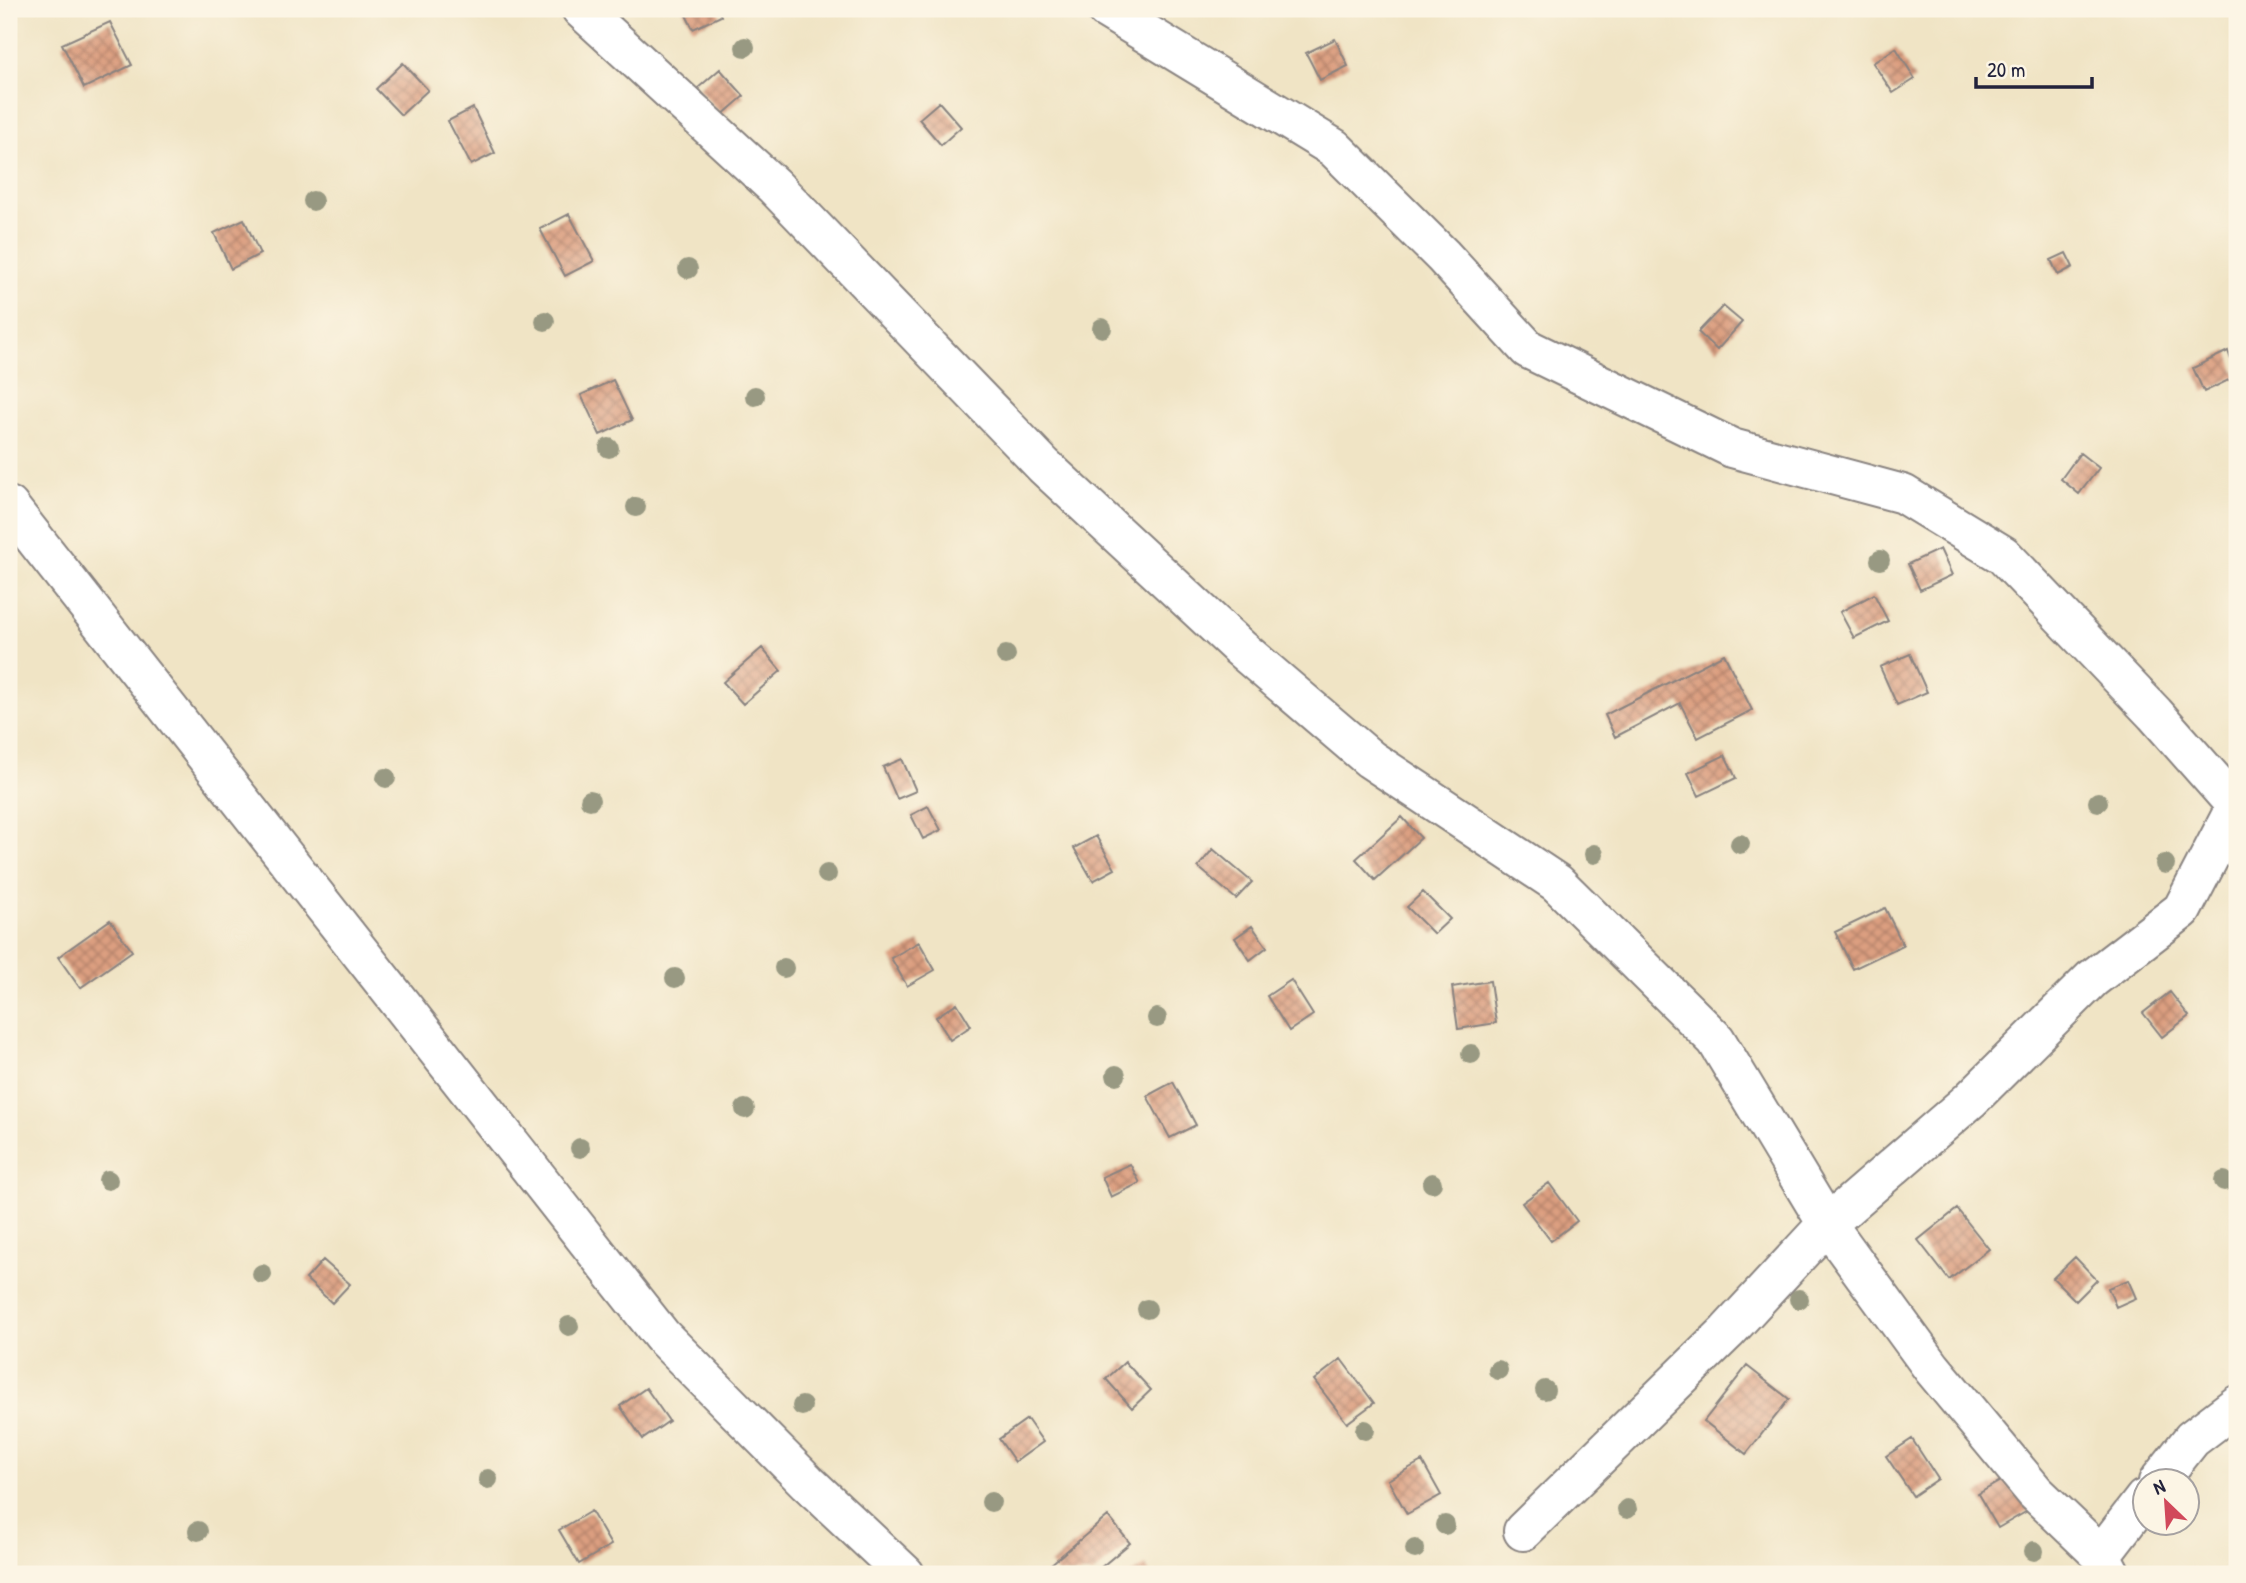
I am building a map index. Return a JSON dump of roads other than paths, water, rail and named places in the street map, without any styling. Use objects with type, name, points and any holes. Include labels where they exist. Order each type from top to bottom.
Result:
[{"type":"street","points":[[581,9],[774,186],[1044,466],[1240,648],[1370,759],[1557,883],[1716,1040],[1799,1173],[1827,1224],[1932,1368],[2035,1492],[2106,1565],[2130,1523]]},
{"type":"street","points":[[1106,9],[1334,148],[1443,256],[1528,349],[1732,448],[1903,494],[2003,555],[2154,715],[2237,808],[2182,909],[2092,979],[1970,1100],[1827,1224],[1727,1332],[1523,1531]]},
{"type":"street","points":[[9,506],[662,1336],[807,1482],[905,1574]]},
{"type":"street","points":[[2169,1468],[2192,1439],[2237,1405]]}]
